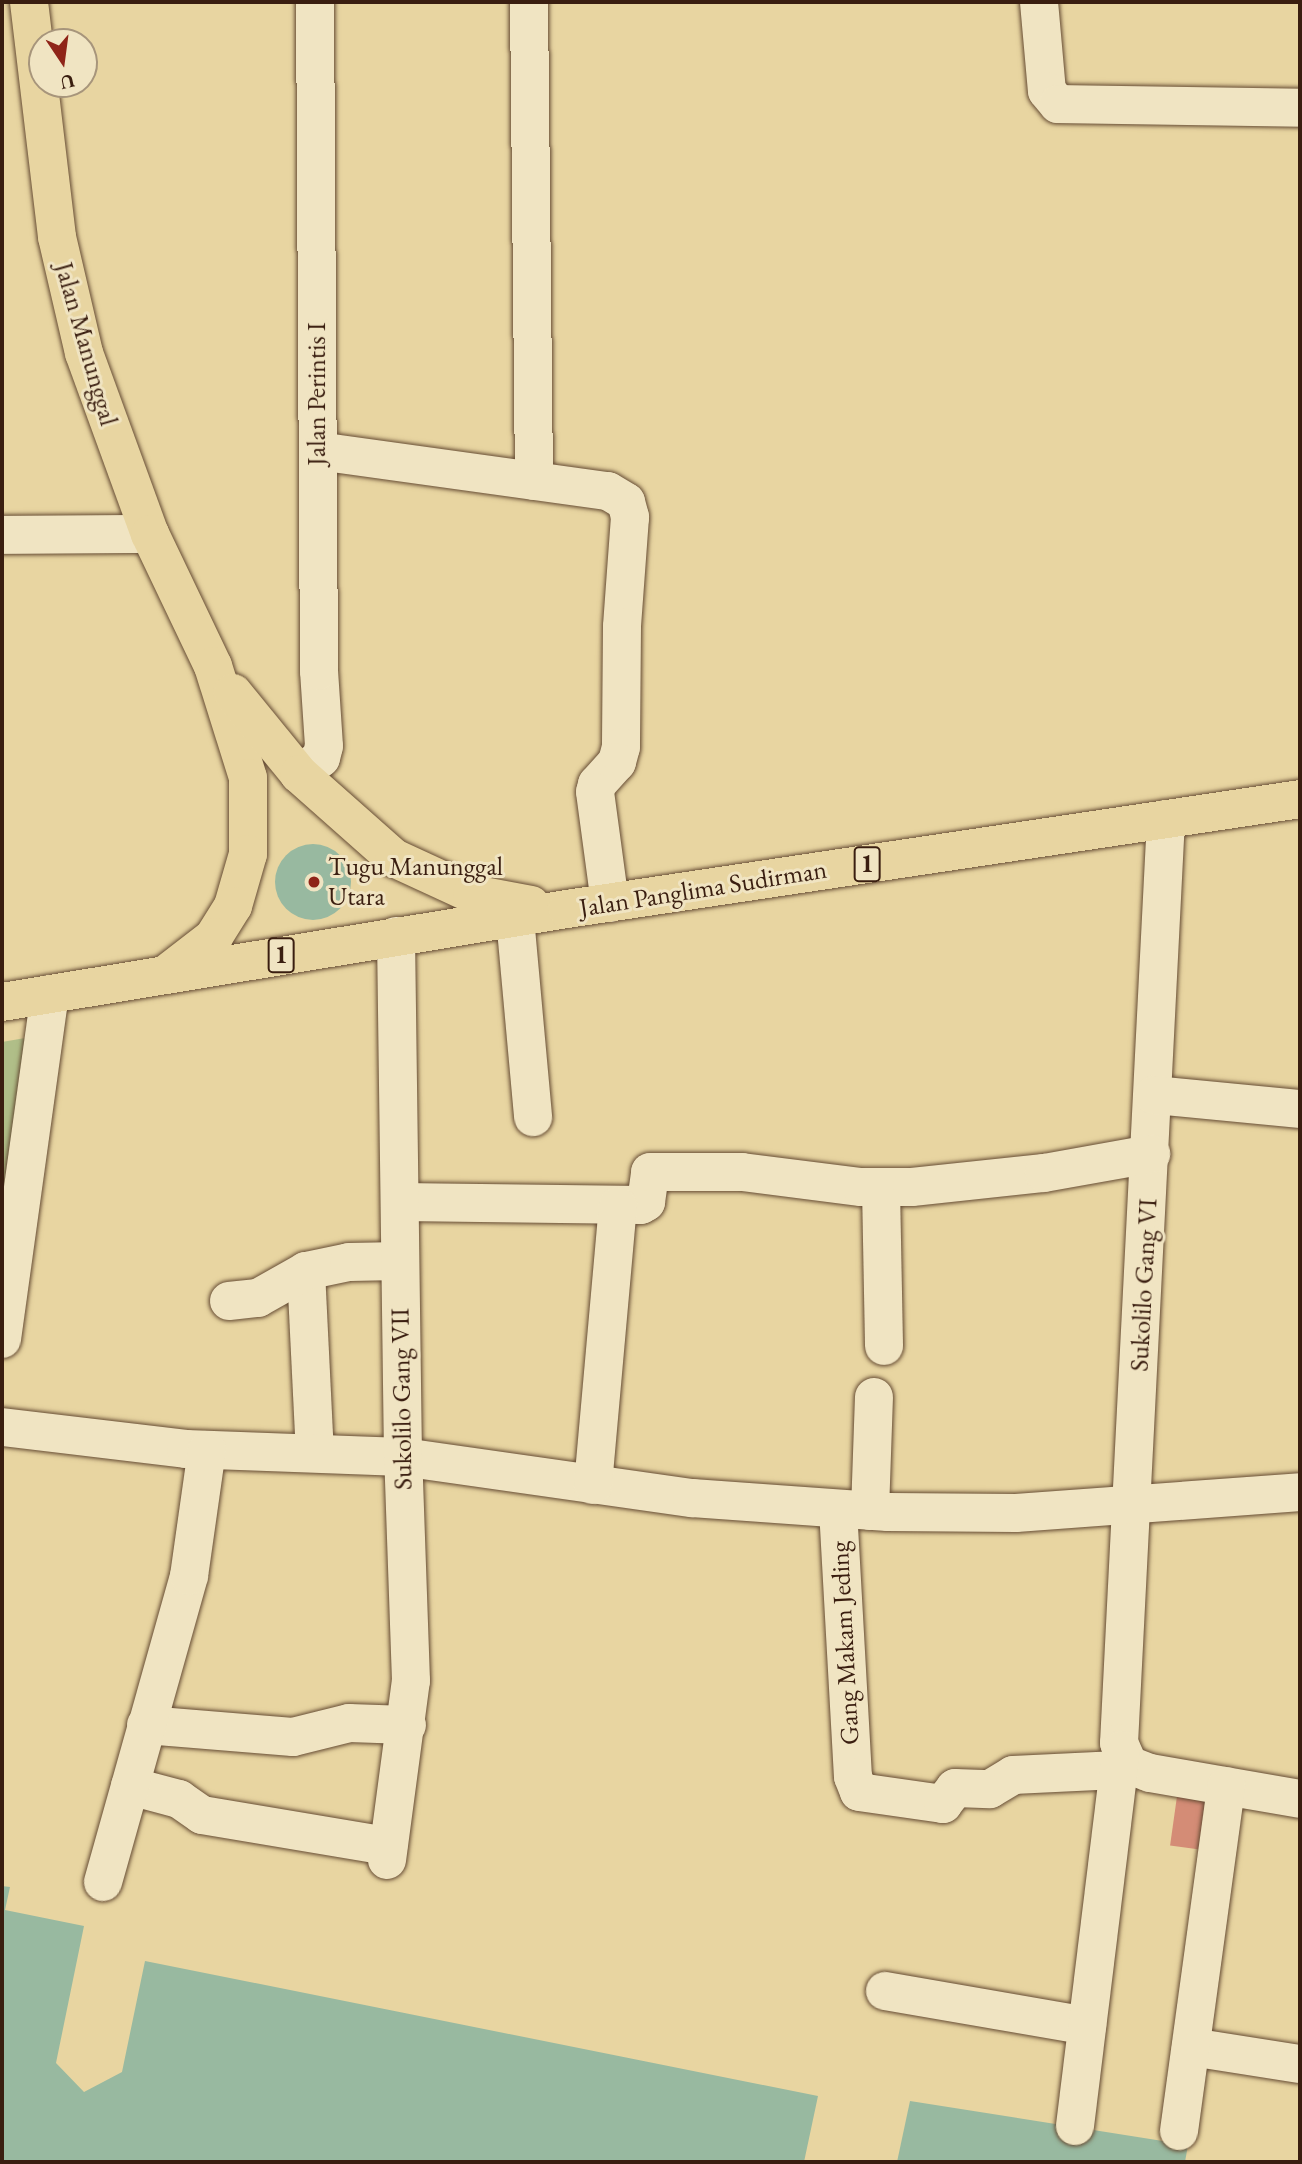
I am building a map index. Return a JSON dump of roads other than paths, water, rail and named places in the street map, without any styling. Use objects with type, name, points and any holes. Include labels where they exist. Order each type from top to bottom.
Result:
[{"type":"highway","name":"Jalan Manunggal","points":[[29,2],[65,278],[101,409],[150,534],[213,666],[248,778],[248,854],[233,906],[219,930],[201,950],[165,974]]},
{"type":"highway","name":"Jalan Manunggal","points":[[213,666],[299,774],[363,834],[416,872],[472,894],[567,909]]},
{"type":"highway","name":"Jalan Panglima Sudirman","points":[[396,936],[1300,799]]},
{"type":"highway","name":"1","points":[[2,1002],[396,936]]},
{"type":"street","name":"Jalan Perintis I","points":[[299,774],[321,758],[324,746],[319,671],[315,2]]},
{"type":"street","points":[[529,2],[534,481]]},
{"type":"street","points":[[1040,2],[1047,91],[1058,104],[1300,108]]},
{"type":"street","points":[[318,451],[608,491],[623,498],[629,509],[621,747],[617,762],[597,784],[595,792],[610,903]]},
{"type":"street","points":[[2,535],[150,534]]},
{"type":"street","name":"Sukolilo Gang VI","points":[[1075,2126],[1120,1760],[1166,819]]},
{"type":"street","points":[[515,918],[533,1116]]},
{"type":"street","name":"Sukolilo Gang VII","points":[[130,1786],[178,1798],[202,1815],[388,1853],[411,1681],[403,1457],[396,936]]},
{"type":"street","points":[[2,1339],[50,994]]},
{"type":"street","points":[[1154,1095],[1300,1109]]},
{"type":"street","points":[[400,1202],[618,1206],[646,1204],[647,1178],[653,1172],[742,1172],[881,1188],[992,1180],[1151,1153]]},
{"type":"street","points":[[881,1188],[884,1346]]},
{"type":"street","points":[[593,1485],[618,1206]]},
{"type":"street","points":[[229,1301],[258,1298],[306,1271],[349,1262],[400,1261]]},
{"type":"street","points":[[306,1271],[315,1452]]},
{"type":"street","name":"Gang Makam Jeding","points":[[874,1397],[854,1510],[853,1777],[862,1794],[939,1805],[947,1801],[955,1788],[990,1789],[1013,1775],[1120,1760]]},
{"type":"street","points":[[2,1427],[208,1450],[403,1457],[593,1485],[854,1510],[978,1514],[1131,1507],[1300,1492]]},
{"type":"street","points":[[103,1882],[189,1576],[208,1450]]},
{"type":"street","points":[[146,1725],[293,1737],[349,1723],[407,1725]]},
{"type":"street","points":[[1120,1760],[1133,1768],[1300,1799]]},
{"type":"street","points":[[1179,2131],[1226,1786]]},
{"type":"street","points":[[885,1991],[1087,2026]]},
{"type":"street","points":[[1191,2047],[1300,2064]]},
{"type":"place","name":"Tugu Manunggal Utara","points":[[314,882]]}]
